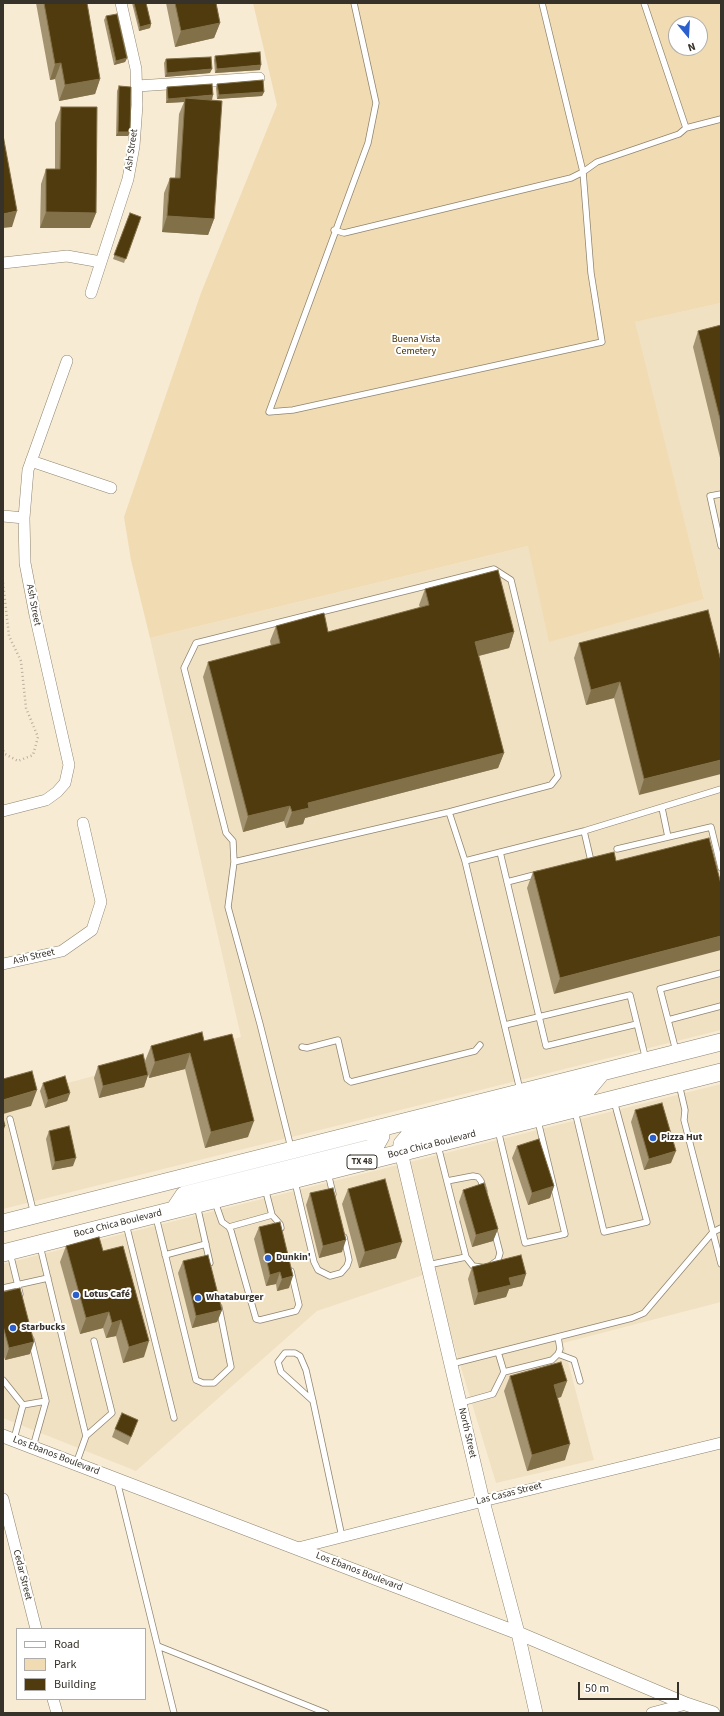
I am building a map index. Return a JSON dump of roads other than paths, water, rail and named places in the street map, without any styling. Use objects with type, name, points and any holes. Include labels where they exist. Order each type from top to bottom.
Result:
[{"type":"main road","points":[[3,1222],[721,1042]]},
{"type":"main road","points":[[401,1152],[402,1144],[408,1137],[418,1132],[586,1090],[602,1072]]},
{"type":"main road","name":"Boca Chica Boulevard","points":[[6,1252],[721,1072]]},
{"type":"main road","points":[[174,1210],[184,1195],[371,1148],[377,1143],[381,1136],[379,1128]]},
{"type":"street","name":"Ash Street","points":[[91,293],[128,180],[136,119],[136,69],[121,3]]},
{"type":"street","points":[[136,86],[259,78]]},
{"type":"street","points":[[3,263],[67,256],[101,262]]},
{"type":"street","name":"Ash Street","points":[[3,811],[46,800],[57,792],[64,783],[69,764],[34,615],[25,563],[24,518],[28,470],[67,361]]},
{"type":"street","points":[[31,461],[111,488]]},
{"type":"street","points":[[3,516],[24,518]]},
{"type":"street","name":"Ash Street","points":[[3,964],[62,951],[92,930],[101,902],[83,823]]},
{"type":"street","name":"North Street","points":[[401,1152],[483,1500],[518,1633],[536,1713]]},
{"type":"street","name":"Los Ebanos Boulevard","points":[[8,1438],[518,1633],[686,1704],[713,1713]]},
{"type":"street","name":"Las Casas Street","points":[[298,1548],[483,1500],[721,1443]]},
{"type":"street","name":"Cedar Street","points":[[3,1498],[36,1628]]},
{"type":"street","points":[[54,1700],[57,1713]]},
{"type":"street","points":[[652,1713],[686,1704]]},
{"type":"lane","points":[[354,3],[376,103],[368,143],[334,230],[269,412],[293,410],[602,342],[591,273],[583,172],[542,3]]},
{"type":"lane","points":[[644,3],[686,128]]},
{"type":"lane","points":[[334,230],[344,232],[570,178],[583,172],[597,162],[679,134],[686,128],[721,119]]},
{"type":"lane","points":[[721,494],[710,496],[721,546]]},
{"type":"lane","points":[[234,862],[448,812],[551,785],[558,776],[511,580],[494,569],[196,643],[184,668],[226,833],[233,841],[234,862],[228,907],[260,1024],[291,1150]]},
{"type":"lane","points":[[465,861],[584,831],[721,790]]},
{"type":"lane","points":[[662,808],[668,837]]},
{"type":"lane","points":[[448,812],[465,861],[520,1093]]},
{"type":"lane","points":[[617,849],[711,827],[721,868]]},
{"type":"lane","points":[[583,863],[591,861],[584,831]]},
{"type":"lane","points":[[500,852],[546,1046],[637,1024]]},
{"type":"lane","points":[[507,882],[545,872]]},
{"type":"lane","points":[[676,1053],[660,989],[721,974]]},
{"type":"lane","points":[[505,1025],[630,995],[646,1061]]},
{"type":"lane","points":[[668,1020],[721,1006]]},
{"type":"lane","points":[[302,1047],[307,1048],[338,1040],[348,1079],[351,1082],[475,1051],[480,1045]]},
{"type":"lane","points":[[678,1082],[685,1110],[684,1120],[721,1264]]},
{"type":"lane","points":[[574,1109],[604,1232],[646,1222],[613,1099]]},
{"type":"lane","points":[[498,1128],[525,1243],[565,1234],[537,1118]]},
{"type":"lane","points":[[10,1119],[34,1215]]},
{"type":"lane","points":[[437,1144],[466,1256],[473,1266],[479,1268],[491,1265],[498,1260],[500,1253],[492,1224]]},
{"type":"lane","points":[[327,1171],[335,1200]]},
{"type":"lane","points":[[446,1181],[473,1176],[478,1177],[481,1181],[485,1195]]},
{"type":"lane","points":[[294,1179],[314,1262],[318,1270],[330,1276],[341,1273],[347,1266],[349,1260],[342,1230]]},
{"type":"lane","points":[[265,1187],[272,1215],[280,1224],[282,1231]]},
{"type":"lane","points":[[214,1200],[222,1222],[229,1227],[256,1319],[260,1320],[296,1311],[299,1305],[289,1261]]},
{"type":"lane","points":[[197,1204],[211,1269]]},
{"type":"lane","points":[[155,1215],[196,1380],[203,1383],[214,1382],[231,1367],[217,1299]]},
{"type":"lane","points":[[229,1227],[272,1215]]},
{"type":"lane","points":[[125,1222],[174,1418]]},
{"type":"lane","points":[[451,1364],[632,1318],[644,1313],[712,1232],[721,1228]]},
{"type":"lane","points":[[40,1244],[86,1436]]},
{"type":"lane","points":[[165,1255],[206,1244]]},
{"type":"lane","points":[[6,1252],[22,1300]]},
{"type":"lane","points":[[428,1265],[466,1256]]},
{"type":"lane","points":[[3,1288],[48,1278]]},
{"type":"lane","points":[[29,1331],[46,1401],[33,1447]]},
{"type":"lane","points":[[504,1372],[552,1360],[558,1354],[560,1349],[558,1337]]},
{"type":"lane","points":[[76,1464],[86,1436],[112,1413],[94,1341]]},
{"type":"lane","points":[[460,1403],[493,1394],[504,1372],[498,1352]]},
{"type":"lane","points":[[313,1401],[281,1372],[278,1362],[285,1353],[294,1353],[300,1356],[306,1370],[313,1401],[342,1537]]},
{"type":"lane","points":[[558,1354],[574,1360],[580,1381]]},
{"type":"lane","points":[[3,1380],[23,1406]]},
{"type":"lane","points":[[23,1406],[46,1401]]},
{"type":"lane","points":[[8,1438],[23,1406]]},
{"type":"lane","points":[[116,1479],[174,1713]]},
{"type":"lane","points":[[158,1646],[326,1713]]},
{"type":"place","name":"Pizza Hut","points":[[653,1138]]},
{"type":"place","name":"Dunkin'","points":[[268,1258]]},
{"type":"place","name":"Lotus Café","points":[[76,1295]]},
{"type":"place","name":"Whataburger","points":[[198,1298]]},
{"type":"place","name":"Starbucks","points":[[13,1328]]},
{"type":"park label","name":"Buena Vista Cemetery","points":[[416,346]]}]
